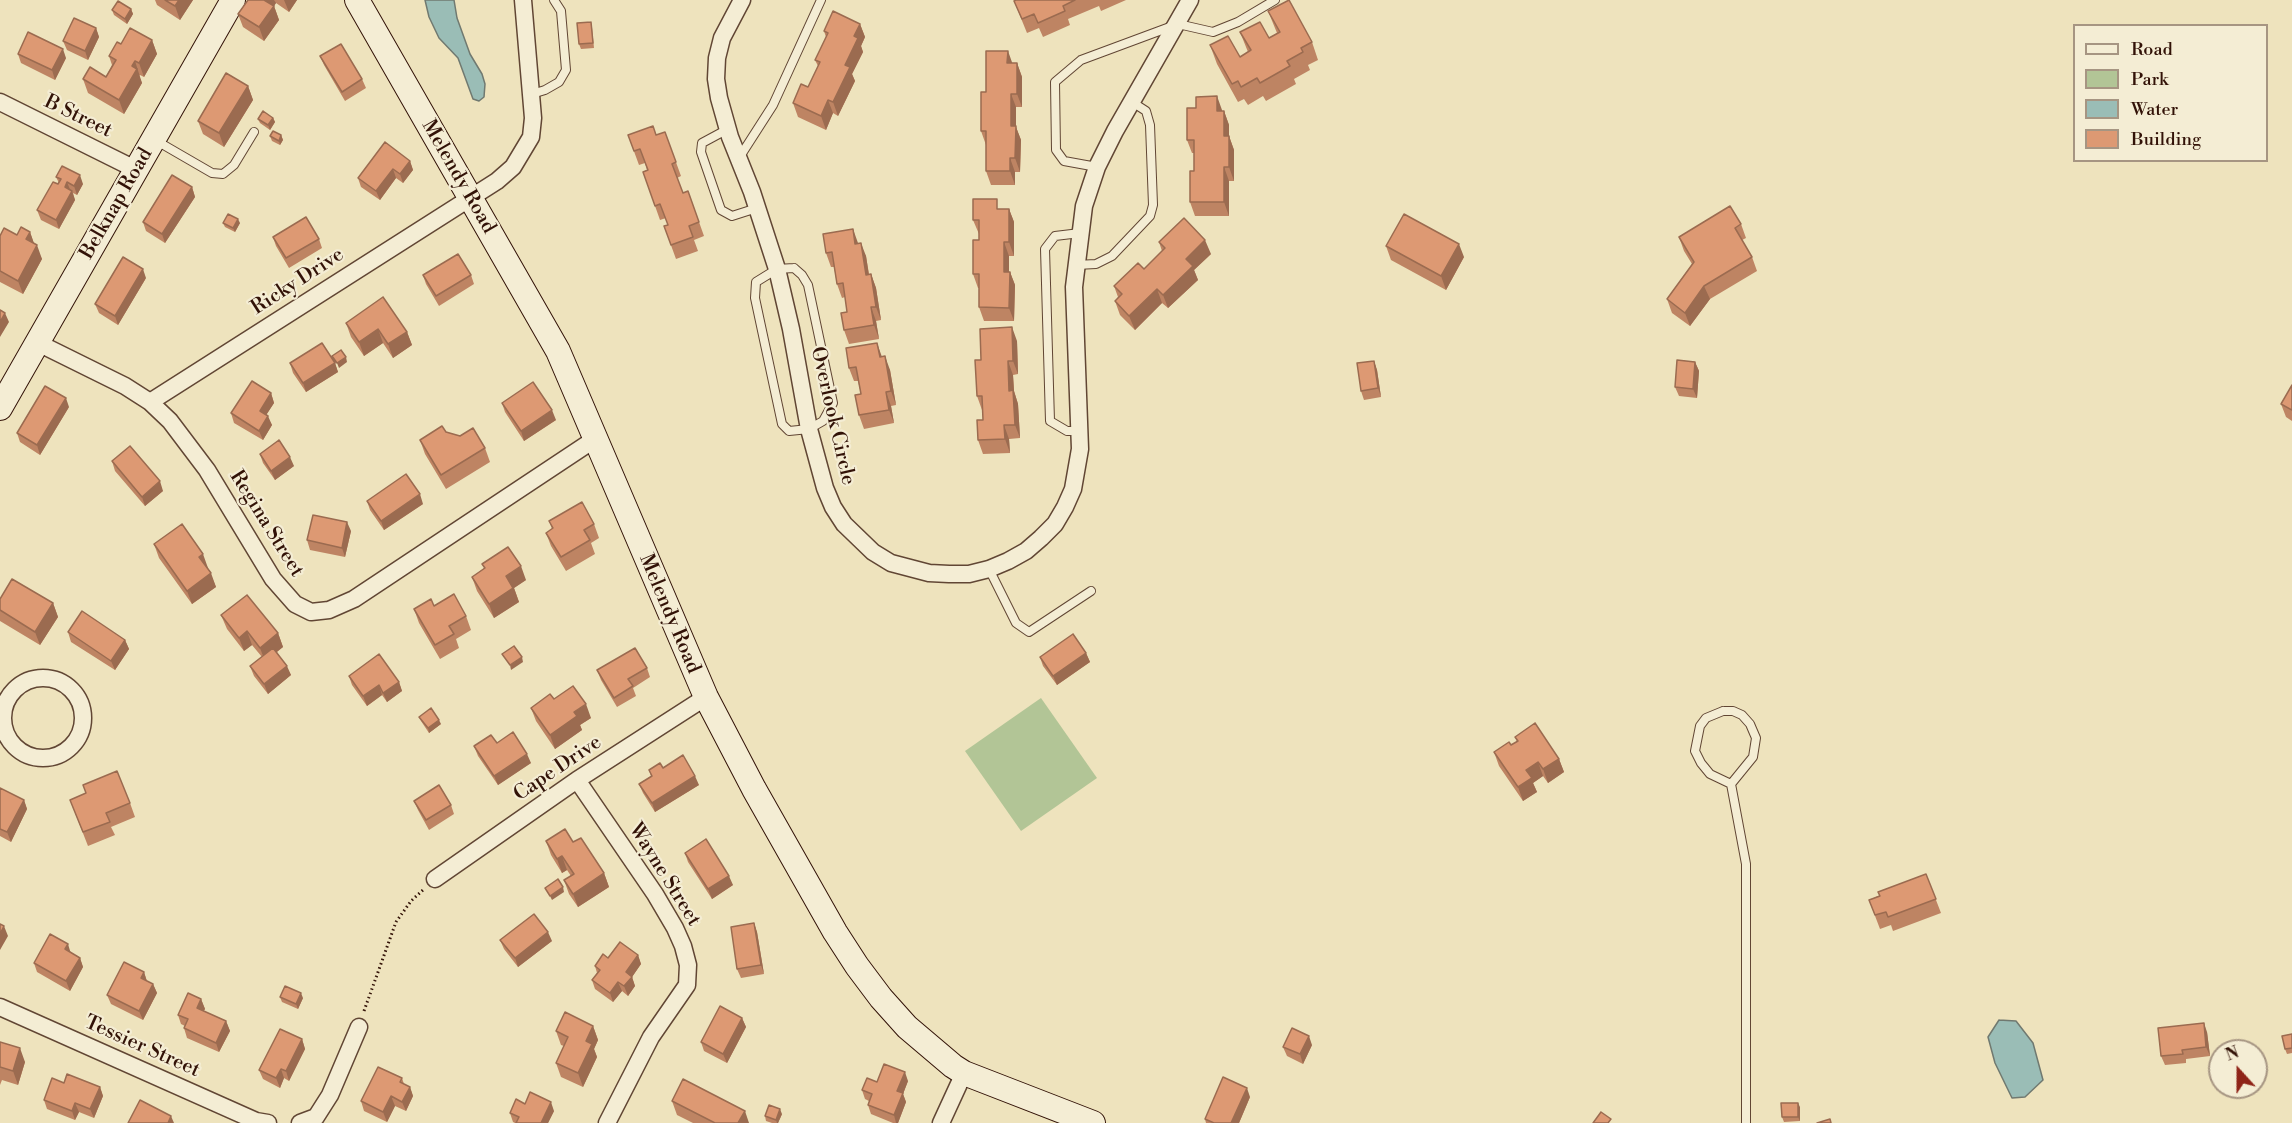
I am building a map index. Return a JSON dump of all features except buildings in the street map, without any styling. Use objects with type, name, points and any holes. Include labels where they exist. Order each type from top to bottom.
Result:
[{"type":"street","name":"Belknap Road","points":[[0,408],[233,0]]},
{"type":"street","name":"Melendy Road","points":[[357,0],[558,351],[706,697],[754,789],[835,932],[857,966],[907,1027],[953,1066],[964,1073],[1093,1123]]},
{"type":"street","points":[[470,198],[513,167],[531,137],[532,94],[523,0]]},
{"type":"street","name":"Overlook Circle","points":[[742,0],[722,38],[717,58],[716,79],[719,98],[777,269],[818,469],[833,507],[844,524],[873,552],[891,563],[929,573],[969,574],[989,569],[1026,551],[1055,524],[1073,489],[1080,449],[1074,287],[1084,206],[1097,166],[1190,0]]},
{"type":"street","name":"B Street","points":[[0,102],[137,170]]},
{"type":"street","name":"Ricky Drive","points":[[150,402],[470,198]]},
{"type":"street","name":"Regina Street","points":[[38,343],[125,386],[150,402],[176,429],[207,470],[280,587],[301,608],[311,612],[329,610],[354,599],[595,439]]},
{"type":"street","points":[[38,678],[52,679],[65,684],[76,694],[82,706],[84,720],[81,734],[69,748],[52,757],[40,758],[28,755],[17,749],[6,733],[3,701],[25,682],[38,678]]},
{"type":"street","name":"Cape Drive","points":[[435,879],[578,780],[706,697]]},
{"type":"street","name":"Wayne Street","points":[[578,780],[655,894],[675,928],[688,965],[687,985],[651,1038],[607,1123]]},
{"type":"street","name":"Tessier Street","points":[[0,1007],[256,1121],[268,1123]]},
{"type":"street","points":[[300,1123],[316,1116],[330,1095],[359,1027]]},
{"type":"street","points":[[941,1123],[964,1073]]},
{"type":"lane","points":[[532,94],[559,82],[567,70],[561,11],[554,0]]},
{"type":"lane","points":[[739,159],[773,105],[820,0]]},
{"type":"lane","points":[[1097,166],[1064,161],[1056,150],[1055,82],[1081,60],[1178,24],[1213,32],[1238,22],[1275,0]]},
{"type":"lane","points":[[1076,265],[1096,264],[1112,256],[1150,216],[1153,205],[1150,125],[1146,111],[1132,102]]},
{"type":"lane","points":[[728,129],[702,143],[701,152],[721,210],[732,216],[757,208]]},
{"type":"lane","points":[[154,139],[212,173],[223,174],[234,165],[254,132]]},
{"type":"lane","points":[[1080,233],[1054,236],[1045,249],[1050,421],[1067,431],[1080,431]]},
{"type":"lane","points":[[794,268],[802,274],[808,285],[833,403],[823,421],[809,429],[789,431],[782,424],[755,298],[756,282],[777,269],[794,268]]},
{"type":"lane","points":[[989,569],[1016,623],[1029,632],[1091,591]]},
{"type":"lane","points":[[1731,784],[1710,774],[1695,751],[1700,726],[1706,718],[1723,711],[1733,711],[1742,715],[1750,724],[1756,738],[1753,757],[1731,784],[1746,864],[1746,1123]]},
{"type":"path","points":[[359,1027],[396,922],[411,901],[435,879]]},
{"type":"green space","points":[[1041,698],[1097,778],[1021,831],[965,751]]},
{"type":"water","points":[[425,0],[454,0],[457,18],[470,54],[485,84],[484,97],[479,101],[473,99],[458,58],[439,38],[429,17]]},
{"type":"water","points":[[1999,1020],[2016,1021],[2033,1043],[2043,1080],[2025,1097],[2012,1098],[1995,1063],[1988,1037]]}]
